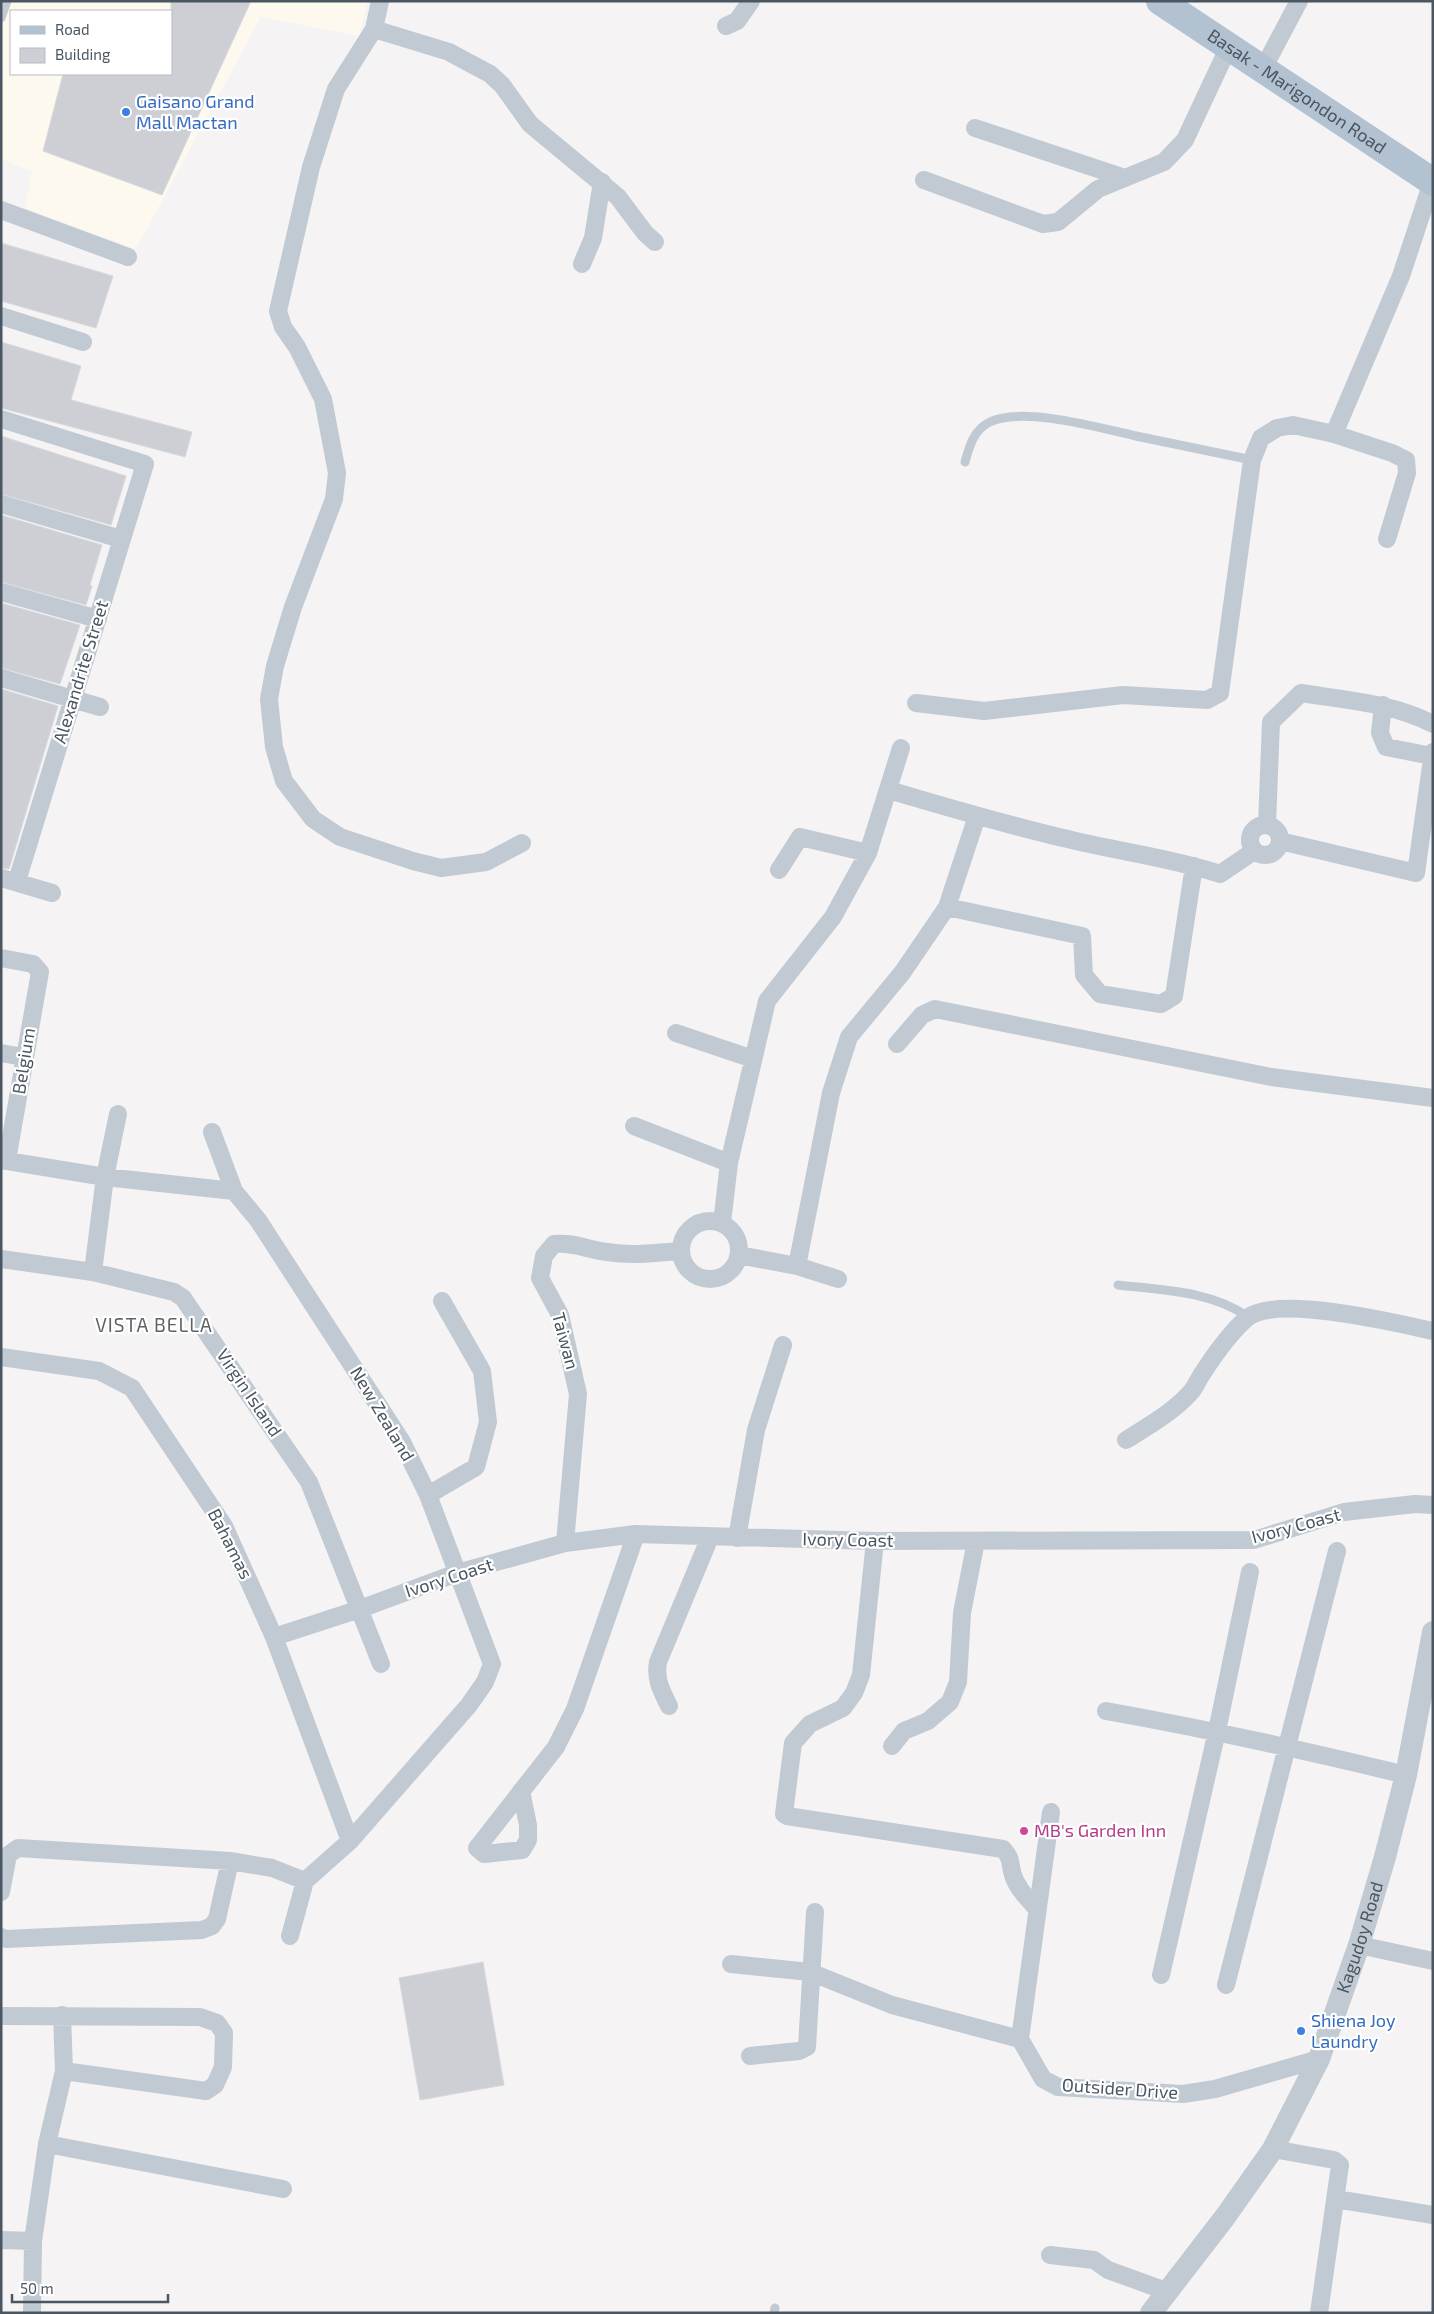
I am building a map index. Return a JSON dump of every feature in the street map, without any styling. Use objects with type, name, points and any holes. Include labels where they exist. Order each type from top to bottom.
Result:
[{"type":"main road","name":"Basak - Marigondon Road","points":[[1160,1],[1432,182]]},
{"type":"street","points":[[380,1],[374,29],[336,88],[311,167],[278,311],[282,327],[297,348],[323,399],[337,473],[334,499],[296,599],[275,666],[269,699],[274,747],[284,781],[313,819],[340,837],[441,868],[486,862],[522,843]]},
{"type":"street","points":[[726,26],[737,21],[751,1]]},
{"type":"street","points":[[1263,69],[1299,1]]},
{"type":"street","points":[[374,29],[449,52],[490,74],[502,85],[530,124],[618,197],[645,233],[655,242]]},
{"type":"street","points":[[924,180],[1043,224],[1058,222],[1098,189],[1164,162],[1185,140],[1229,46]]},
{"type":"street","points":[[975,128],[1125,178]]},
{"type":"street","points":[[582,264],[593,238],[602,182]]},
{"type":"street","points":[[1334,434],[1401,276],[1432,182]]},
{"type":"street","points":[[1,210],[128,257]]},
{"type":"street","points":[[1,316],[84,342]]},
{"type":"street","name":"Alexandrite Street","points":[[1,419],[145,464],[74,698],[9,879]]},
{"type":"street","points":[[916,703],[984,711],[1123,696],[1206,700],[1220,693],[1252,460],[1261,438],[1277,428],[1293,425],[1334,434],[1392,453],[1406,460],[1407,473],[1387,539]]},
{"type":"street","points":[[1,504],[121,539]]},
{"type":"street","points":[[1,592],[98,619]]},
{"type":"street","points":[[1,678],[100,707]]},
{"type":"street","points":[[1267,825],[1271,722],[1301,693],[1383,705],[1433,724]]},
{"type":"street","points":[[1383,705],[1380,732],[1386,747],[1432,756]]},
{"type":"street","points":[[722,1223],[730,1163],[767,1001],[833,916],[868,853],[901,748]]},
{"type":"street","points":[[1280,841],[1416,873],[1433,752]]},
{"type":"street","points":[[889,790],[977,816],[1072,840],[1194,866],[1220,874],[1254,851]]},
{"type":"street","points":[[797,1266],[831,1092],[849,1037],[902,974],[947,907],[977,816]]},
{"type":"street","points":[[1267,825],[1277,830],[1280,841],[1277,849],[1271,854],[1262,855],[1254,851],[1250,839],[1255,828],[1267,825]]},
{"type":"street","points":[[779,870],[800,837],[868,853]]},
{"type":"street","points":[[947,907],[1082,936],[1084,975],[1100,994],[1161,1004],[1174,996],[1194,866]]},
{"type":"street","points":[[9,879],[52,893]]},
{"type":"street","name":"Belgium","points":[[1,958],[33,964],[40,972],[4,1160]]},
{"type":"street","points":[[897,1044],[922,1015],[929,1010],[937,1009],[1271,1076],[1433,1098]]},
{"type":"street","points":[[676,1033],[753,1059]]},
{"type":"street","points":[[1,1054],[24,1057]]},
{"type":"street","points":[[94,1272],[105,1177],[118,1114]]},
{"type":"street","points":[[634,1126],[730,1163]]},
{"type":"street","points":[[4,1160],[105,1177],[234,1192],[212,1132]]},
{"type":"street","name":"New Zealand","points":[[234,1192],[258,1220],[402,1442],[428,1495],[492,1664],[485,1682],[469,1705],[350,1841],[305,1881]]},
{"type":"street","points":[[712,1221],[722,1223],[736,1236],[739,1255],[730,1272],[713,1280],[694,1275],[682,1260],[681,1251],[687,1233],[694,1226],[712,1221]]},
{"type":"street","name":"Taiwan","points":[[565,1543],[578,1394],[560,1315],[540,1278],[544,1256],[554,1244],[571,1242],[604,1252],[628,1255],[681,1251]]},
{"type":"street","points":[[739,1255],[797,1266],[838,1279]]},
{"type":"street","name":"Virgin Island","points":[[1,1259],[94,1272],[174,1292],[191,1307],[309,1482],[381,1664]]},
{"type":"street","points":[[428,1495],[476,1468],[488,1422],[482,1371],[442,1301]]},
{"type":"street","points":[[1126,1440],[1162,1417],[1192,1392],[1202,1374],[1248,1317],[1267,1310],[1286,1307],[1380,1319],[1433,1331]]},
{"type":"street","points":[[737,1538],[756,1430],[783,1345]]},
{"type":"street","name":"Bahamas","points":[[1,1358],[99,1371],[132,1388],[224,1526],[274,1637],[350,1841]]},
{"type":"street","name":"Ivory Coast","points":[[274,1637],[360,1609],[457,1572],[565,1543],[636,1534],[710,1538],[875,1541],[1254,1540],[1344,1512],[1415,1504],[1433,1505]]},
{"type":"street","points":[[521,1790],[556,1747],[575,1709],[636,1534]]},
{"type":"street","points":[[669,1706],[658,1683],[656,1674],[658,1662],[710,1538]]},
{"type":"street","points":[[875,1541],[861,1675],[854,1693],[843,1708],[810,1724],[793,1743],[784,1814],[787,1816],[1003,1849],[1010,1858],[1013,1876],[1037,1909]]},
{"type":"street","points":[[892,1746],[904,1731],[928,1721],[950,1702],[958,1682],[962,1613],[976,1541]]},
{"type":"street","points":[[1226,1985],[1337,1551]]},
{"type":"street","points":[[1160,1975],[1217,1731],[1250,1572]]},
{"type":"street","name":"Kagudoy Road","points":[[1158,2307],[1273,2149],[1319,2059],[1359,1945],[1406,1775],[1433,1632]]},
{"type":"street","points":[[1106,1711],[1217,1731],[1285,1749],[1406,1775]]},
{"type":"street","points":[[731,1964],[810,1972],[892,2005],[1020,2039],[1051,1812]]},
{"type":"street","points":[[1,1892],[8,1855],[18,1848],[230,1861],[272,1868],[305,1881],[290,1936]]},
{"type":"street","points":[[1,1937],[6,1939],[202,1930],[212,1926],[217,1919],[230,1861]]},
{"type":"street","points":[[750,2056],[800,2052],[806,2047],[814,1912]]},
{"type":"street","points":[[1359,1945],[1433,1961]]},
{"type":"street","points":[[32,2313],[32,2241],[47,2144],[64,2071],[62,2015]]},
{"type":"street","points":[[1,2016],[200,2017],[217,2023],[224,2033],[223,2067],[215,2085],[206,2091],[64,2071]]},
{"type":"street","name":"Outsider Drive","points":[[1020,2039],[1043,2079],[1058,2087],[1183,2094],[1215,2089],[1319,2059]]},
{"type":"street","points":[[47,2144],[283,2189]]},
{"type":"street","points":[[1273,2149],[1338,2162],[1340,2170],[1319,2313]]},
{"type":"street","points":[[1336,2199],[1433,2215]]},
{"type":"street","points":[[1,2240],[32,2241]]},
{"type":"street","points":[[1050,2256],[1094,2260],[1158,2307]]},
{"type":"lane","points":[[1,18],[6,1]]},
{"type":"lane","points":[[966,462],[970,444],[980,428],[991,421],[1016,417],[1054,419],[1252,460]]},
{"type":"lane","points":[[1118,1285],[1181,1292],[1233,1306],[1248,1317]]},
{"type":"shaded area","points":[[1,1],[368,1],[359,36],[261,17],[136,249],[25,208],[32,171],[1,159]]},
{"type":"building","name":"Gaisano Grand Mall Mactan","points":[[171,1],[251,1],[162,195],[43,151],[63,75],[172,75]]},
{"type":"building","points":[[1,243],[113,276],[96,328],[1,301]]},
{"type":"building","points":[[1,342],[81,366],[71,400],[192,432],[185,457],[1,408]]},
{"type":"building","points":[[1,436],[126,476],[111,525],[1,494]]},
{"type":"building","points":[[1,515],[102,545],[86,605],[1,582]]},
{"type":"building","points":[[1,603],[80,625],[60,684],[1,668]]},
{"type":"building","points":[[1,689],[58,706],[9,869],[1,868]]},
{"type":"building","points":[[483,1962],[504,2085],[420,2100],[399,1978]]},
{"type":"place","name":"Gaisano Grand Mall Mactan","points":[[126,112]]},
{"type":"place","name":"MB's Garden Inn","points":[[1024,1831]]},
{"type":"place","name":"Shiena Joy Laundry","points":[[1301,2031]]},
{"type":"district","name":"VISTA BELLA","points":[[154,1325]]}]
